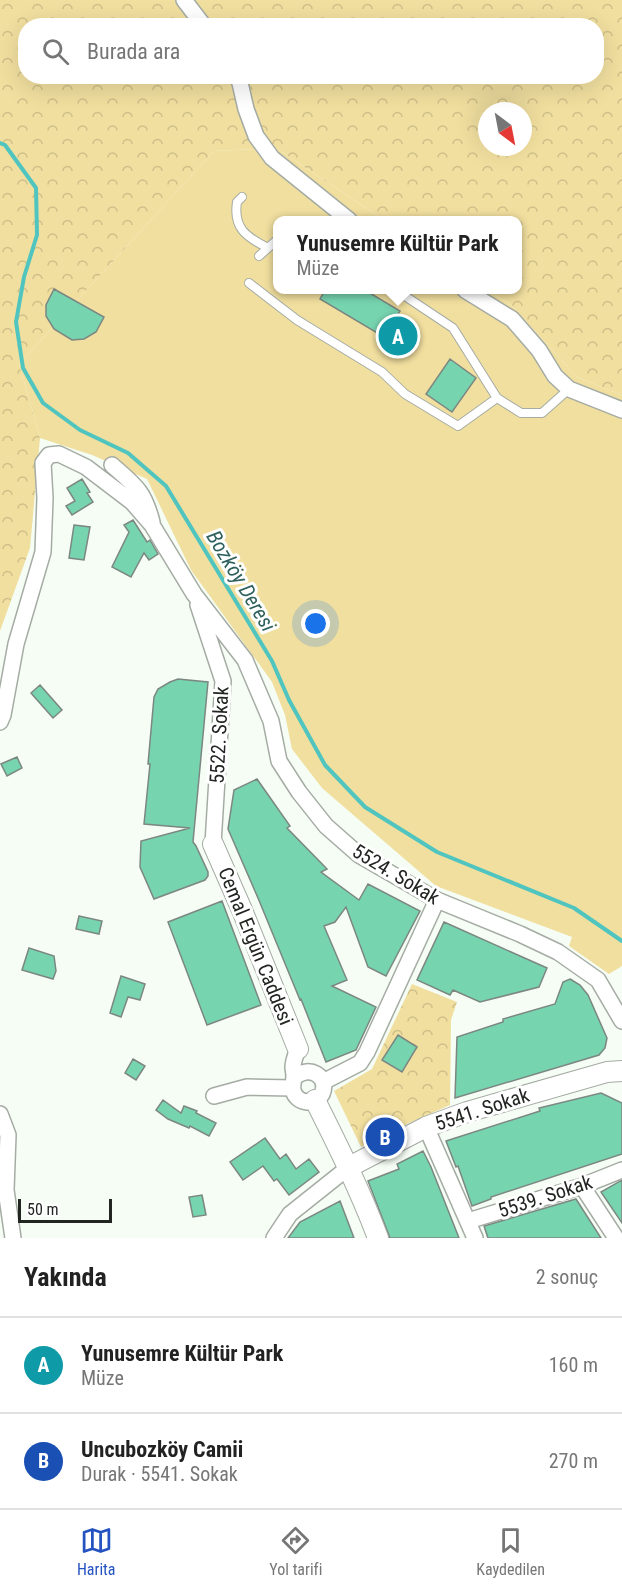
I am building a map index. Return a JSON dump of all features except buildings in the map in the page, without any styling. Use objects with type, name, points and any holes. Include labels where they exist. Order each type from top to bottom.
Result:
[{"type":"street","points":[[184,0],[198,18]]},
{"type":"street","points":[[240,84],[256,136],[272,159],[344,216]]},
{"type":"street","points":[[471,294],[512,319],[539,350],[555,376],[569,389],[622,410]]},
{"type":"street","name":"5524. Sokak","points":[[0,722],[16,644],[43,552],[45,498],[43,463],[49,455],[59,454],[86,467],[132,502],[152,525],[194,594],[245,660],[271,721],[279,761],[326,826],[359,855],[437,900],[558,952],[598,980],[622,1021]]},
{"type":"street","points":[[112,465],[135,485],[147,502],[152,525]]},
{"type":"street","name":"5522. Sokak","points":[[194,594],[223,681],[213,844]]},
{"type":"street","name":"Cemal Ergün Caddesi","points":[[213,844],[298,1049],[298,1079]]},
{"type":"street","points":[[298,1079],[297,1098],[306,1102],[360,1063],[437,900]]},
{"type":"street","name":"5541. Sokak","points":[[349,1167],[426,1127],[467,1112],[607,1072],[622,1071]]},
{"type":"street","points":[[214,1096],[247,1087],[317,1074],[319,1091],[378,1238]]},
{"type":"street","points":[[0,1114],[8,1135],[6,1190],[13,1238]]},
{"type":"street","points":[[426,1127],[475,1238]]},
{"type":"street","points":[[274,1238],[290,1214],[349,1167]]},
{"type":"street","name":"5539. Sokak","points":[[468,1221],[582,1186],[622,1170]]},
{"type":"street","points":[[582,1186],[616,1238]]},
{"type":"lane","points":[[242,197],[237,202],[235,213],[238,224],[251,240],[268,248]]},
{"type":"lane","points":[[259,256],[273,244]]},
{"type":"lane","points":[[249,284],[297,320],[382,372],[405,394],[458,426],[497,398]]},
{"type":"lane","points":[[402,294],[453,328],[497,398],[521,413],[542,413],[569,389]]},
{"type":"green space","points":[[0,0],[622,0],[622,395],[577,377],[512,306],[493,294],[522,294],[522,216],[378,216],[276,148],[214,151],[19,364],[40,438],[30,548],[0,631]]},
{"type":"green space","points":[[276,148],[378,216],[273,216],[273,294],[493,294],[512,306],[577,377],[622,395],[622,966],[609,974],[569,946],[572,937],[436,886],[322,788],[292,749],[285,715],[272,682],[191,570],[147,479],[92,455],[40,438],[19,364],[214,151]]},
{"type":"green space","points":[[412,984],[457,1002],[451,1020],[450,1105],[361,1147],[334,1091],[372,1069]]},
{"type":"waterway","name":"Bozköy Deresi","points":[[0,143],[5,145],[36,188],[37,235],[24,277],[16,322],[23,368],[43,403],[80,430],[128,453],[166,486],[272,661],[289,700],[325,765],[365,807],[437,852],[574,908],[622,941]]},
{"type":"place","name":"Yunusemre Kültür Park","points":[[398,336]]},
{"type":"place","name":"Uncubozköy Camii","points":[[385,1137]]}]
